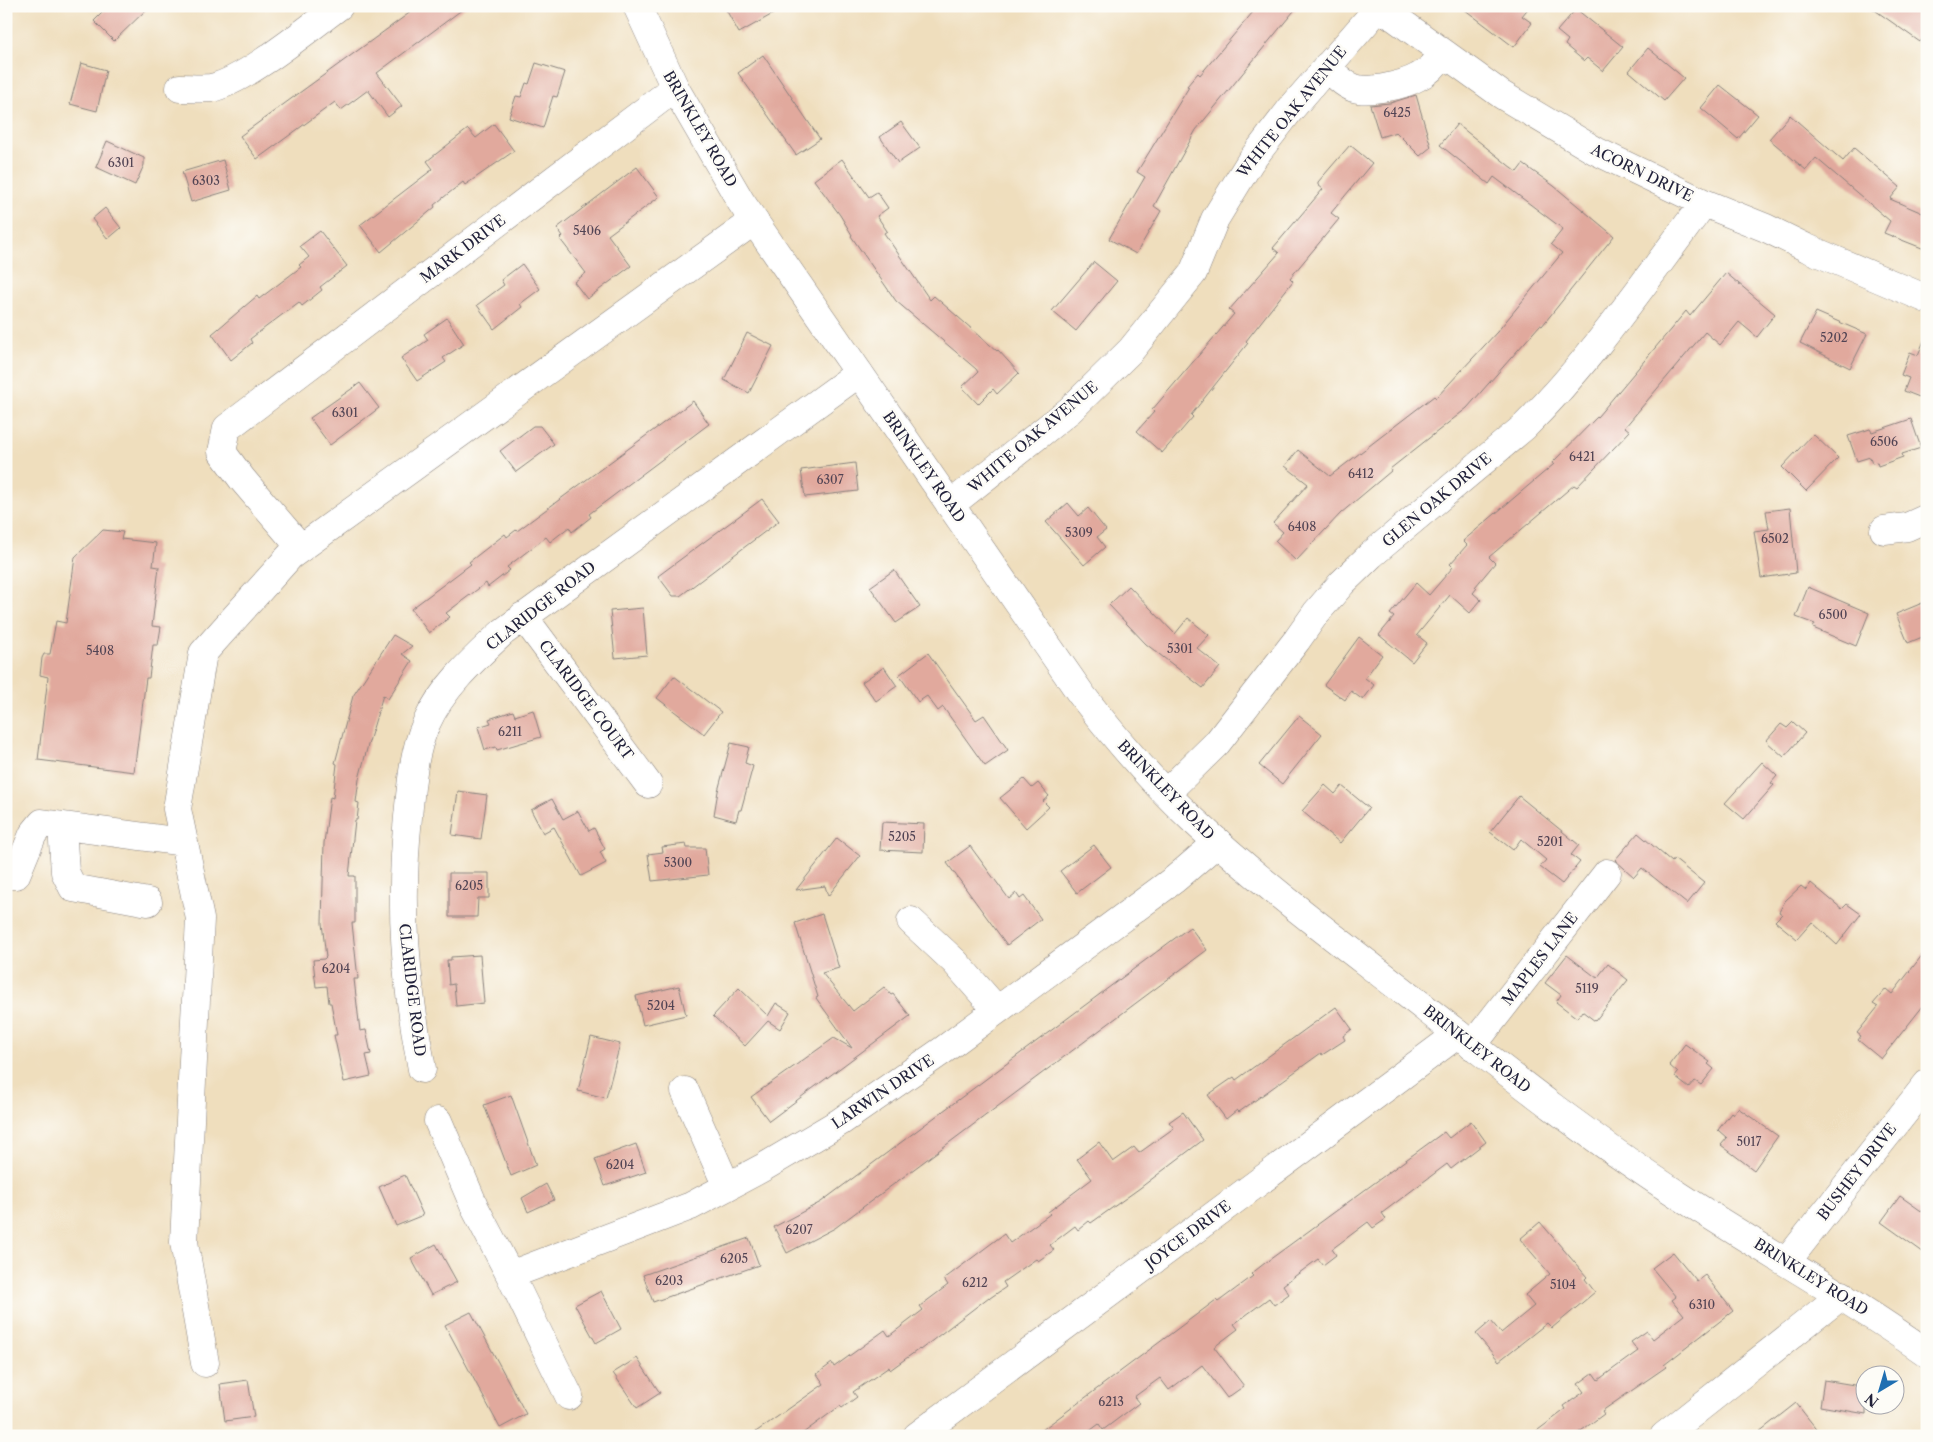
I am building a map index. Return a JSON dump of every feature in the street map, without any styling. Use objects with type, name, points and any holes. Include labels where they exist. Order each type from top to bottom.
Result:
[{"type":"street","points":[[180,88],[211,88],[234,78],[262,61],[339,6]]},
{"type":"street","name":"BRINKLEY ROAD","points":[[637,6],[675,88],[754,221],[1081,694],[1110,731],[1166,794],[1218,842],[1465,1040],[1627,1162],[1842,1295],[1927,1353]]},
{"type":"street","name":"ACORN DRIVE","points":[[1380,6],[1502,96],[1596,151],[1704,203],[1766,228],[1927,299]]},
{"type":"street","name":"WHITE OAK AVENUE","points":[[950,505],[1070,410],[1137,343],[1193,273],[1215,220],[1250,162],[1327,66],[1380,6]]},
{"type":"street","points":[[1327,66],[1345,83],[1354,88],[1370,91],[1418,77],[1437,64],[1443,53]]},
{"type":"street","name":"MARK DRIVE","points":[[301,548],[242,479],[222,452],[227,428],[675,88]]},
{"type":"street","name":"GLEN OAK DRIVE","points":[[1166,794],[1217,743],[1316,613],[1342,583],[1371,555],[1542,409],[1570,377],[1704,203]]},
{"type":"street","points":[[204,1362],[184,1242],[200,919],[177,810],[203,653],[290,556],[754,221]]},
{"type":"street","name":"CLARIDGE ROAD","points":[[422,1068],[405,959],[402,909],[404,849],[410,791],[420,740],[435,708],[462,672],[503,632],[523,616],[859,373]]},
{"type":"street","points":[[1884,530],[1907,527],[1927,518]]},
{"type":"street","name":"CLARIDGE COURT","points":[[523,616],[648,784]]},
{"type":"street","points":[[11,875],[33,834],[42,823],[183,842]]},
{"type":"street","points":[[62,826],[65,872],[73,888],[148,902]]},
{"type":"street","name":"LARWIN DRIVE","points":[[510,1275],[692,1206],[840,1122],[904,1079],[1175,879],[1218,842]]},
{"type":"street","name":"MAPLES LANE","points":[[1465,1040],[1607,873]]},
{"type":"street","points":[[912,921],[955,962],[997,1010]]},
{"type":"street","name":"JOYCE DRIVE","points":[[917,1436],[1465,1040]]},
{"type":"street","name":"BUSHEY DRIVE","points":[[1787,1261],[1927,1084]]},
{"type":"street","points":[[685,1091],[727,1187]]},
{"type":"street","points":[[438,1121],[475,1208],[569,1396]]},
{"type":"street","points":[[1664,1436],[1842,1295]]},
{"type":"building","points":[[109,6],[150,6],[114,41],[94,21]]},
{"type":"building","points":[[419,6],[467,6],[377,73],[402,106],[388,117],[368,90],[341,110],[335,102],[257,159],[240,136]]},
{"type":"building","points":[[724,6],[787,6],[739,33]]},
{"type":"building","points":[[1258,6],[1298,6],[1196,130],[1154,206],[1161,211],[1136,254],[1109,239],[1145,177],[1137,172],[1189,87],[1187,86],[1198,73],[1200,75]]},
{"type":"building","points":[[1460,6],[1530,6],[1522,16],[1532,23],[1514,47]]},
{"type":"building","points":[[1869,6],[1927,6],[1927,32],[1920,42]]},
{"type":"building","points":[[1576,9],[1623,47],[1603,71],[1587,58],[1584,61],[1565,45],[1568,40],[1557,31]]},
{"type":"building","points":[[1648,48],[1684,78],[1664,101],[1629,71]]},
{"type":"building","points":[[763,55],[820,139],[796,155],[738,73]]},
{"type":"building","points":[[81,63],[106,70],[97,111],[70,104]]},
{"type":"building","points":[[536,63],[565,72],[557,97],[553,96],[543,128],[509,117],[516,96],[521,97],[526,83],[529,84]]},
{"type":"building","points":[[1720,85],[1758,115],[1738,139],[1701,108]]},
{"type":"building","points":[[1416,95],[1431,147],[1420,156],[1396,132],[1380,137],[1370,105],[1390,103]]},
{"type":"building","points":[[1790,115],[1843,161],[1854,148],[1900,187],[1890,199],[1927,215],[1927,250],[1884,233],[1890,221],[1816,158],[1806,170],[1769,139]]},
{"type":"building","points":[[901,122],[920,148],[898,163],[880,137]]},
{"type":"building","points":[[494,124],[514,151],[465,185],[463,182],[381,252],[360,225],[433,169],[427,161],[468,129],[476,138]]},
{"type":"building","points":[[1457,124],[1517,172],[1523,164],[1554,186],[1614,236],[1542,326],[1540,325],[1467,408],[1390,469],[1391,471],[1341,513],[1296,561],[1275,541],[1283,532],[1273,523],[1308,484],[1285,466],[1298,450],[1330,476],[1434,396],[1436,398],[1497,332],[1562,253],[1551,244],[1563,229],[1494,177],[1489,184],[1440,145]]},
{"type":"building","points":[[107,141],[144,158],[144,165],[135,185],[96,167]]},
{"type":"building","points":[[1350,145],[1372,163],[1331,213],[1339,219],[1290,278],[1293,281],[1246,341],[1248,343],[1191,415],[1193,417],[1162,453],[1137,431],[1154,412],[1152,410],[1234,314],[1229,310],[1279,253],[1273,248],[1323,189],[1318,185],[1318,182]]},
{"type":"building","points":[[842,159],[869,197],[877,192],[888,208],[877,216],[887,231],[884,233],[930,300],[934,296],[998,350],[1019,373],[997,394],[993,389],[978,404],[962,387],[978,372],[976,369],[896,301],[851,236],[840,215],[814,180]]},
{"type":"building","points":[[223,160],[231,190],[191,202],[182,172]]},
{"type":"building","points":[[637,167],[659,197],[608,235],[631,266],[587,299],[574,282],[586,273],[560,239],[563,236],[557,228]]},
{"type":"building","points":[[105,208],[121,228],[108,239],[92,219]]},
{"type":"building","points":[[320,231],[347,266],[320,287],[322,290],[302,306],[299,302],[250,339],[252,343],[231,360],[212,334],[257,296],[259,299],[301,267],[299,265],[309,257],[300,246]]},
{"type":"building","points":[[1094,262],[1117,281],[1076,331],[1052,311]]},
{"type":"building","points":[[522,264],[540,289],[520,304],[522,307],[494,329],[477,305],[504,285],[501,280]]},
{"type":"building","points":[[1726,273],[1775,314],[1757,337],[1739,322],[1720,345],[1705,332],[1625,427],[1630,431],[1577,487],[1574,485],[1489,557],[1495,563],[1475,587],[1477,588],[1473,593],[1481,600],[1470,613],[1450,595],[1417,635],[1427,643],[1412,662],[1379,635],[1394,617],[1390,614],[1416,583],[1429,595],[1453,567],[1450,564],[1467,545],[1463,541],[1554,464],[1552,463],[1598,416],[1686,311],[1690,316]]},
{"type":"building","points":[[1816,312],[1867,334],[1850,368],[1800,343]]},
{"type":"building","points":[[447,318],[464,344],[443,358],[446,362],[417,381],[401,358],[428,340],[424,334]]},
{"type":"building","points":[[747,333],[773,346],[749,393],[724,380]]},
{"type":"building","points":[[1926,336],[1927,400],[1904,391],[1909,378],[1901,375],[1910,352],[1918,355]]},
{"type":"building","points":[[360,383],[379,408],[330,445],[310,418]]},
{"type":"building","points":[[693,401],[709,424],[589,514],[591,517],[572,532],[569,527],[550,542],[546,537],[507,567],[510,570],[488,587],[486,583],[446,613],[450,617],[429,633],[411,609],[471,564],[469,562],[505,534],[507,537],[517,531]]},
{"type":"building","points":[[1911,419],[1921,448],[1902,454],[1903,457],[1878,466],[1877,462],[1872,463],[1870,457],[1857,461],[1848,436],[1870,429],[1872,432]]},
{"type":"building","points":[[533,426],[540,426],[554,444],[516,472],[500,451]]},
{"type":"building","points":[[1813,434],[1838,458],[1806,491],[1782,467]]},
{"type":"building","points":[[855,463],[858,491],[805,497],[801,470]]},
{"type":"building","points":[[762,499],[779,521],[680,596],[673,596],[658,576]]},
{"type":"building","points":[[1068,503],[1079,516],[1088,508],[1106,530],[1097,537],[1105,547],[1084,565],[1046,522]]},
{"type":"building","points":[[1790,508],[1796,573],[1761,578],[1754,531],[1769,529],[1766,511]]},
{"type":"building","points":[[103,530],[123,532],[121,539],[156,543],[153,566],[159,567],[152,626],[161,627],[158,645],[153,645],[149,678],[146,678],[134,772],[38,760],[48,677],[40,675],[42,658],[44,654],[50,654],[56,621],[66,623],[75,557]]},
{"type":"building","points":[[894,570],[920,607],[896,623],[870,587]]},
{"type":"building","points":[[1129,586],[1175,634],[1188,618],[1209,635],[1197,648],[1220,667],[1203,688],[1146,644],[1109,605]]},
{"type":"building","points":[[1808,587],[1869,613],[1856,646],[1813,628],[1815,624],[1796,617]]},
{"type":"building","points":[[1927,601],[1927,635],[1908,643],[1896,614]]},
{"type":"building","points":[[643,608],[647,655],[615,658],[610,611]]},
{"type":"building","points":[[393,635],[412,646],[402,654],[412,661],[388,699],[383,695],[368,745],[359,779],[356,802],[359,803],[357,820],[355,820],[349,876],[355,876],[355,923],[352,923],[358,979],[354,979],[360,1031],[366,1030],[371,1054],[366,1055],[371,1076],[344,1082],[334,1035],[337,1035],[327,986],[316,987],[313,960],[326,957],[322,923],[324,843],[330,797],[333,798],[337,764],[335,763],[353,696]]},
{"type":"building","points":[[1359,637],[1382,655],[1365,678],[1374,685],[1363,700],[1351,691],[1345,700],[1324,685]]},
{"type":"building","points":[[928,653],[976,720],[984,715],[1008,750],[985,766],[943,707],[938,711],[927,696],[918,702],[899,675]]},
{"type":"building","points":[[884,667],[897,686],[876,701],[862,682]]},
{"type":"building","points":[[674,676],[721,712],[704,734],[657,698]]},
{"type":"building","points":[[533,710],[541,737],[497,750],[496,747],[485,750],[478,727],[491,723],[489,719],[513,711],[515,716]]},
{"type":"building","points":[[1299,716],[1322,734],[1282,784],[1259,765]]},
{"type":"building","points":[[1793,722],[1805,733],[1784,757],[1766,741],[1781,724],[1787,728]]},
{"type":"building","points":[[731,743],[749,747],[745,763],[753,766],[741,810],[739,810],[736,821],[714,815],[718,791]]},
{"type":"building","points":[[1762,762],[1777,776],[1771,783],[1774,785],[1744,819],[1725,803]]},
{"type":"building","points":[[1024,779],[1032,788],[1038,783],[1049,796],[1043,801],[1049,807],[1026,828],[1000,798]]},
{"type":"building","points":[[1325,785],[1335,794],[1342,786],[1369,808],[1340,843],[1302,811]]},
{"type":"building","points":[[458,791],[487,795],[481,839],[452,835]]},
{"type":"building","points":[[1519,796],[1579,845],[1571,855],[1580,862],[1562,884],[1540,867],[1546,860],[1521,839],[1513,850],[1490,832]]},
{"type":"building","points":[[552,799],[563,819],[578,811],[589,831],[594,828],[605,849],[600,852],[606,863],[581,876],[554,827],[543,833],[531,810]]},
{"type":"building","points":[[882,822],[924,824],[923,852],[880,850]]},
{"type":"building","points":[[1638,833],[1672,862],[1674,859],[1704,883],[1687,904],[1642,868],[1634,877],[1615,860]]},
{"type":"building","points":[[837,838],[860,856],[828,896],[825,886],[796,890]]},
{"type":"building","points":[[686,844],[687,848],[705,848],[708,875],[652,881],[648,854],[663,852],[662,847]]},
{"type":"building","points":[[1094,845],[1111,867],[1077,893],[1060,871]]},
{"type":"building","points":[[970,846],[1009,899],[1016,893],[1020,899],[1024,896],[1041,919],[1007,945],[947,863]]},
{"type":"building","points":[[449,873],[489,873],[489,898],[478,898],[477,917],[449,917]]},
{"type":"building","points":[[1811,883],[1842,909],[1847,904],[1861,914],[1837,945],[1812,922],[1797,939],[1775,921],[1782,914],[1779,912],[1785,901],[1801,886],[1806,890]]},
{"type":"building","points":[[822,914],[839,968],[822,973],[853,1011],[884,987],[891,995],[893,994],[910,1016],[769,1121],[751,1097],[834,1038],[852,1048],[816,998],[818,997],[795,923]]},
{"type":"building","points":[[1190,927],[1207,950],[835,1228],[787,1253],[774,1227],[821,1202]]},
{"type":"building","points":[[1927,949],[1927,1001],[1881,1059],[1858,1040],[1861,1036],[1857,1033],[1878,1007],[1873,1004],[1886,989],[1892,994]]},
{"type":"building","points":[[480,955],[484,1003],[456,1006],[454,984],[449,985],[447,960],[451,960],[451,957]]},
{"type":"building","points":[[1567,955],[1597,978],[1608,964],[1628,980],[1595,1021],[1582,1011],[1577,1018],[1556,1002],[1561,995],[1545,983]]},
{"type":"building","points":[[679,986],[686,1015],[643,1025],[636,996]]},
{"type":"building","points":[[739,988],[768,1016],[776,1003],[790,1012],[780,1029],[768,1021],[745,1046],[713,1016]]},
{"type":"building","points":[[1336,1007],[1352,1029],[1343,1036],[1345,1040],[1322,1055],[1321,1053],[1239,1112],[1237,1110],[1226,1119],[1208,1095],[1234,1077],[1236,1080]]},
{"type":"building","points":[[591,1037],[620,1044],[606,1098],[578,1091]]},
{"type":"building","points":[[1685,1044],[1710,1062],[1708,1064],[1714,1069],[1701,1085],[1695,1081],[1689,1088],[1675,1077],[1678,1073],[1669,1065]]},
{"type":"building","points":[[511,1095],[536,1165],[511,1176],[484,1105]]},
{"type":"building","points":[[1738,1108],[1778,1136],[1754,1170],[1721,1145],[1727,1138],[1718,1130],[1731,1113],[1733,1115]]},
{"type":"building","points":[[1183,1112],[1203,1140],[1140,1188],[1091,1223],[1089,1221],[1078,1230],[1075,1226],[1050,1245],[1054,1250],[1038,1261],[1036,1259],[1003,1282],[1006,1287],[989,1297],[920,1350],[890,1370],[889,1367],[853,1392],[857,1397],[842,1408],[840,1406],[799,1436],[750,1436],[824,1384],[817,1374],[832,1363],[834,1367],[885,1330],[889,1336],[923,1310],[920,1306],[948,1285],[944,1279],[1004,1234],[1010,1243],[1050,1214],[1048,1212],[1092,1179],[1077,1159],[1099,1142],[1113,1162],[1134,1147],[1139,1153],[1174,1128],[1169,1122]]},
{"type":"building","points":[[1471,1121],[1486,1142],[1451,1169],[1447,1164],[1382,1213],[1386,1219],[1373,1228],[1368,1222],[1332,1249],[1336,1255],[1323,1265],[1318,1259],[1283,1285],[1289,1294],[1274,1305],[1269,1298],[1234,1324],[1238,1329],[1214,1347],[1244,1386],[1227,1398],[1202,1365],[1169,1390],[1160,1378],[1134,1397],[1139,1403],[1103,1430],[1099,1424],[1083,1436],[1034,1436],[1216,1300],[1218,1302],[1253,1276],[1251,1274],[1265,1263],[1444,1132],[1449,1138]]},
{"type":"building","points":[[636,1144],[646,1172],[605,1186],[595,1159]]},
{"type":"building","points":[[405,1175],[423,1215],[396,1226],[379,1187]]},
{"type":"building","points":[[546,1184],[554,1200],[528,1212],[522,1198]]},
{"type":"building","points":[[1900,1196],[1927,1215],[1927,1255],[1881,1222]]},
{"type":"building","points":[[1540,1222],[1587,1277],[1585,1279],[1595,1292],[1552,1328],[1547,1323],[1499,1361],[1476,1334],[1491,1321],[1501,1333],[1534,1306],[1525,1295],[1550,1274],[1520,1239]]},
{"type":"building","points":[[749,1238],[759,1265],[653,1302],[643,1275]]},
{"type":"building","points":[[436,1244],[457,1282],[431,1295],[411,1258]]},
{"type":"building","points":[[1673,1252],[1697,1281],[1705,1275],[1733,1311],[1664,1365],[1666,1367],[1602,1411],[1604,1414],[1574,1436],[1530,1436],[1566,1409],[1564,1406],[1584,1392],[1578,1384],[1593,1373],[1598,1380],[1638,1351],[1631,1342],[1647,1331],[1653,1339],[1684,1315],[1672,1300],[1676,1297],[1652,1268]]},
{"type":"building","points":[[601,1291],[621,1329],[596,1343],[575,1305]]},
{"type":"building","points":[[471,1312],[526,1414],[500,1428],[445,1325]]},
{"type":"building","points":[[637,1358],[660,1393],[637,1408],[613,1373]]},
{"type":"building","points":[[248,1380],[254,1417],[225,1421],[220,1384]]},
{"type":"building","points":[[1824,1380],[1856,1385],[1856,1412],[1820,1406]]},
{"type":"building","points":[[1796,1403],[1822,1436],[1754,1436]]}]
